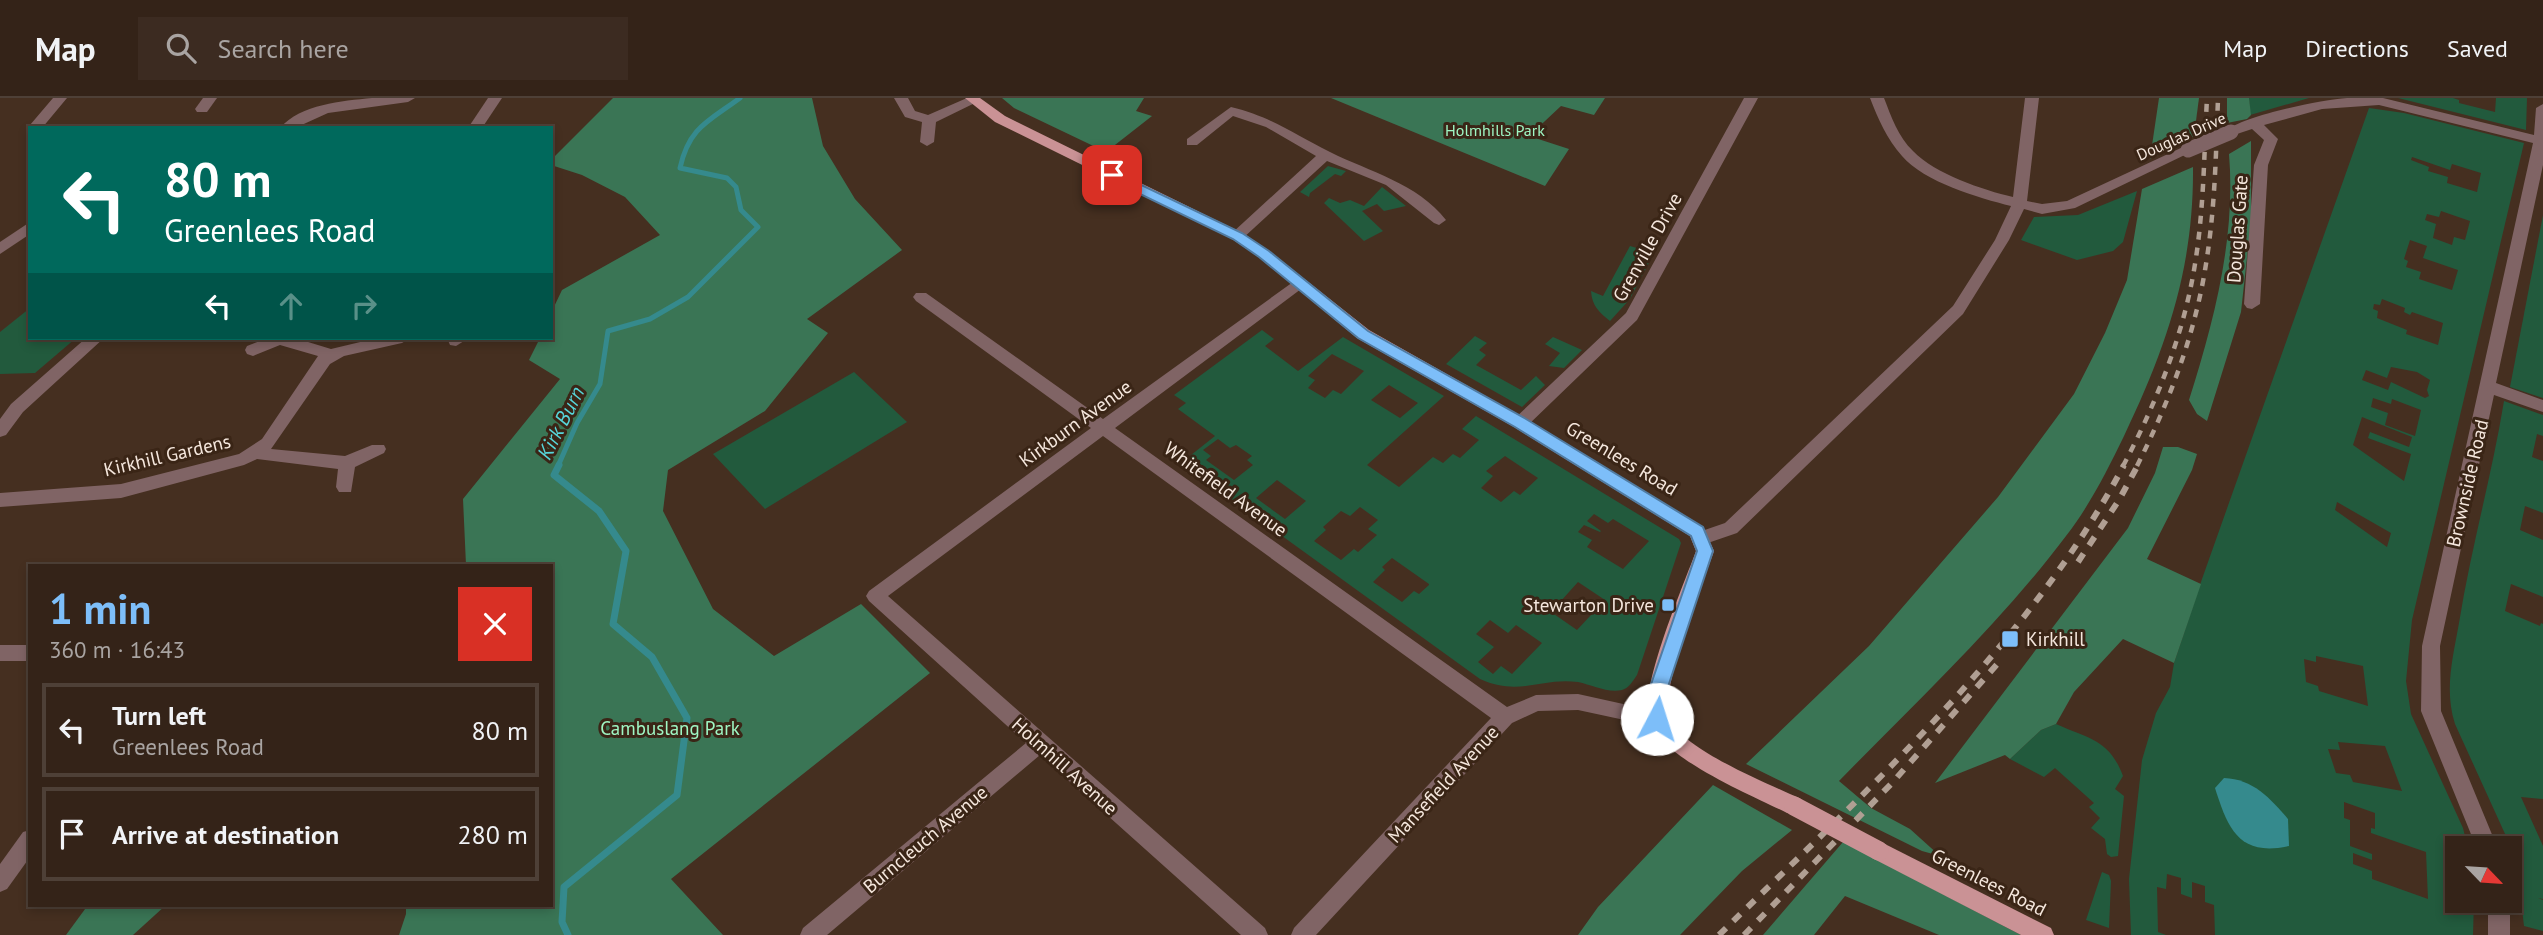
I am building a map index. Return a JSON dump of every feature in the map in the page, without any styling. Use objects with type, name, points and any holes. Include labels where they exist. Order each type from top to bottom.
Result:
[{"type":"main road","name":"Greenlees Road","points":[[973,99],[1000,119],[1237,236],[1300,282],[1363,334],[1520,423],[1689,525],[1702,538]]},
{"type":"main road","points":[[1657,719],[1657,693],[1705,551],[1702,538]]},
{"type":"main road","name":"Greenlees Road","points":[[1657,719],[1673,740],[1879,851],[2043,935]]},
{"type":"street","points":[[37,126],[60,98]]},
{"type":"street","points":[[288,126],[291,122],[313,113],[408,98]]},
{"type":"street","points":[[476,126],[495,98]]},
{"type":"street","points":[[901,98],[909,114],[929,120],[973,99]]},
{"type":"street","name":"Grenville Drive","points":[[1520,423],[1632,316],[1751,98]]},
{"type":"street","name":"Douglas Drive","points":[[1877,98],[1888,127],[1908,155],[1940,176],[1990,196],[2042,209],[2070,205],[2188,150],[2300,107],[2354,100],[2379,102],[2542,141]]},
{"type":"street","points":[[1702,538],[1731,528],[1958,310],[2019,205],[2032,98]]},
{"type":"street","name":"Brownside Road","points":[[2482,836],[2435,726],[2429,693],[2431,646],[2542,141],[2543,108]]},
{"type":"street","points":[[1192,142],[1231,111],[1271,124],[1325,155],[1391,182],[1439,220]]},
{"type":"street","points":[[927,142],[929,120]]},
{"type":"street","name":"Douglas Gate","points":[[2252,304],[2261,165],[2271,139],[2254,123]]},
{"type":"street","points":[[1237,236],[1325,155]]},
{"type":"street","points":[[0,249],[28,228]]},
{"type":"street","name":"Kirkburn Avenue","points":[[875,596],[1300,282]]},
{"type":"street","name":"Whitefield Avenue","points":[[921,297],[1505,717]]},
{"type":"street","points":[[0,431],[17,408],[94,340]]},
{"type":"street","points":[[253,350],[279,340]]},
{"type":"street","points":[[286,340],[319,349],[329,356],[340,351],[392,340]]},
{"type":"street","name":"Kirkhill Gardens","points":[[0,500],[121,491],[244,459],[268,443],[312,376],[329,356]]},
{"type":"street","points":[[2489,387],[2543,407]]},
{"type":"street","points":[[345,487],[347,463],[377,449]]},
{"type":"street","name":"Kirkhill Gardens","points":[[258,452],[265,455],[347,463]]},
{"type":"street","name":"Holmhill Avenue","points":[[875,596],[1257,935]]},
{"type":"street","points":[[0,653],[28,653]]},
{"type":"street","name":"Mansefield Avenue","points":[[1303,935],[1505,717],[1536,703],[1578,702],[1657,719]]},
{"type":"street","name":"Burncleuch Avenue","points":[[811,935],[1040,744]]},
{"type":"street","points":[[0,882],[28,842]]},
{"type":"street","points":[[2499,914],[2499,935]]},
{"type":"green space","name":"Cambuslang Park","points":[[613,98],[812,98],[823,146],[855,199],[902,250],[807,319],[828,333],[765,411],[668,470],[663,511],[713,609],[774,656],[861,604],[930,673],[671,879],[723,935],[399,935],[406,907],[553,907],[553,564],[466,564],[463,499],[560,379],[529,360],[539,340],[553,340],[553,309],[562,290],[660,235],[625,197],[582,175],[553,166],[553,158]]},
{"type":"green space","points":[[1002,98],[1144,98],[1136,111],[1152,116],[1106,152],[1014,108]]},
{"type":"green space","name":"Holmhills Park","points":[[1331,98],[1605,98],[1594,115],[1561,106],[1529,136],[1569,149],[1545,186]]},
{"type":"green space","points":[[2159,98],[2199,98],[2194,136],[2150,159]]},
{"type":"green space","points":[[2227,98],[2249,98],[2251,115],[2247,119],[2227,123]]},
{"type":"green space","points":[[2249,98],[2309,98],[2250,115]]},
{"type":"green space","points":[[2398,98],[2453,98],[2459,100],[2459,103],[2495,112],[2496,98],[2527,98],[2526,130]]},
{"type":"green space","points":[[2369,108],[2404,113],[2524,143],[2412,620],[2406,681],[2411,714],[2465,836],[2445,836],[2445,914],[2474,914],[2473,935],[2215,935],[2214,905],[2205,902],[2205,886],[2192,882],[2192,898],[2181,894],[2181,878],[2167,874],[2166,889],[2157,887],[2158,932],[2166,935],[2131,935],[2129,879],[2142,760],[2156,713],[2170,687],[2174,663]],"holes":[[[2412,157],[2450,170],[2452,164],[2481,173],[2477,192],[2447,183],[2448,177],[2428,171],[2429,167],[2411,160]],[[2441,211],[2470,221],[2465,240],[2454,237],[2452,245],[2433,238],[2436,224],[2425,220],[2427,214],[2439,217]],[[2410,240],[2427,246],[2423,258],[2458,270],[2452,290],[2419,279],[2421,272],[2406,267],[2408,261],[2404,259]],[[2382,299],[2405,308],[2404,312],[2410,315],[2412,312],[2443,323],[2438,345],[2406,334],[2407,330],[2377,318],[2378,311],[2373,309],[2374,304],[2380,305]],[[2391,367],[2417,372],[2430,380],[2427,390],[2429,396],[2425,398],[2391,382],[2388,390],[2362,380],[2366,370],[2387,378]],[[2373,398],[2391,404],[2392,399],[2421,410],[2415,436],[2385,425],[2388,413],[2371,407]],[[2362,417],[2412,437],[2409,447],[2370,432],[2368,438],[2411,454],[2404,481],[2353,445]],[[2337,502],[2391,533],[2387,547],[2335,510]],[[2316,656],[2363,666],[2368,706],[2319,691],[2318,686],[2306,682],[2304,659],[2316,662]],[[2338,742],[2385,746],[2402,791],[2353,782],[2350,775],[2336,773],[2328,749],[2340,750]],[[2344,802],[2375,813],[2375,829],[2371,828],[2371,833],[2426,852],[2428,899],[2372,879],[2372,871],[2353,864],[2353,853],[2372,860],[2372,854],[2350,846],[2350,820],[2344,818]]]},
{"type":"green space","points":[[2251,141],[2251,221],[2241,312],[2207,421],[2197,414],[2189,400],[2221,279],[2229,217],[2229,154]]},
{"type":"green space","points":[[1328,166],[1346,171],[1341,176],[1335,174],[1310,193],[1309,197],[1300,192]]},
{"type":"green space","points":[[2193,167],[2189,239],[2175,305],[2153,370],[2098,488],[2066,536],[2013,601],[1957,662],[1839,781],[1871,808],[1910,829],[1940,856],[1922,851],[1746,764],[1869,646],[1998,497],[2074,394],[2105,333],[2127,280],[2142,189]]},
{"type":"green space","points":[[1382,187],[1406,206],[1384,211],[1377,204],[1362,211],[1383,231],[1364,241],[1324,203],[1329,198],[1340,203],[1350,200],[1364,206]]},
{"type":"green space","points":[[2137,191],[2123,242],[2113,251],[2077,260],[2021,240],[2034,217],[2078,215]]},
{"type":"green space","points":[[2543,215],[2543,398],[2510,387]]},
{"type":"green space","points":[[1630,246],[1654,253],[1630,299],[1610,321],[1597,308],[1591,291],[1603,296]]},
{"type":"green space","points":[[28,310],[28,340],[74,340],[35,373],[0,374],[0,332]]},
{"type":"green space","points":[[1262,330],[1274,339],[1265,346],[1298,371],[1343,337],[1444,396],[1367,465],[1399,487],[1433,457],[1443,463],[1453,454],[1460,458],[1479,440],[1462,429],[1476,416],[1679,539],[1681,543],[1637,675],[1627,688],[1616,691],[1578,682],[1553,682],[1519,687],[1480,679],[1181,463],[1215,436],[1178,409],[1186,403],[1174,395]],"holes":[[[1332,354],[1364,371],[1341,394],[1333,390],[1325,398],[1308,388],[1315,380],[1308,376]],[[1389,385],[1418,403],[1400,418],[1371,400]],[[1218,439],[1230,448],[1236,445],[1252,456],[1247,460],[1253,465],[1234,480],[1206,460],[1211,456],[1203,450]],[[1505,456],[1538,478],[1520,495],[1514,491],[1501,502],[1481,488],[1493,476],[1486,471]],[[1277,480],[1306,501],[1285,519],[1256,498]],[[1360,507],[1378,520],[1368,529],[1377,535],[1358,552],[1354,549],[1341,560],[1314,541],[1326,530],[1323,527],[1341,511],[1350,516]],[[1594,514],[1608,523],[1613,519],[1649,541],[1623,569],[1587,547],[1592,540],[1578,532],[1584,525],[1601,531],[1587,521]],[[1392,558],[1429,585],[1419,594],[1414,591],[1402,602],[1373,582],[1385,570],[1382,567]],[[1578,582],[1605,600],[1577,630],[1551,612]],[[1490,620],[1508,633],[1516,625],[1542,643],[1512,674],[1501,666],[1493,674],[1478,662],[1494,647],[1476,634]]]},
{"type":"green space","points":[[1475,336],[1487,343],[1479,350],[1486,355],[1476,365],[1521,390],[1536,376],[1545,385],[1522,407],[1446,364]]},
{"type":"green space","points":[[1553,337],[1582,350],[1564,368],[1549,366],[1560,353],[1545,344]]},
{"type":"green space","points":[[854,372],[907,422],[765,509],[713,454]]},
{"type":"green space","points":[[2504,401],[2543,415],[2543,436],[2537,434],[2532,457],[2543,461],[2543,513],[2525,506],[2520,530],[2543,540],[2543,597],[2511,584],[2505,611],[2540,626],[2543,624],[2543,799],[2521,797],[2543,846],[2543,899],[2538,898],[2543,900],[2543,931],[2524,926],[2522,836],[2506,836],[2455,724],[2450,699],[2452,661]]},
{"type":"green space","points":[[2163,447],[2178,447],[2197,454],[2192,470],[2147,559],[2201,584],[2174,663],[2123,639],[2074,692],[2056,724],[2041,730],[2010,759],[2005,755],[1935,783],[2128,528],[2155,473]]},
{"type":"green space","points":[[2056,724],[2088,737],[2104,747],[2123,776],[2115,789],[2124,796],[2118,856],[2111,857],[2107,854],[2105,839],[2091,828],[2100,818],[2089,807],[2094,803],[2055,768],[2044,777],[2010,759],[2041,730]]},
{"type":"green space","points":[[1713,785],[1792,830],[1742,871],[1680,935],[1578,935],[1598,907]]},
{"type":"green space","points":[[1843,842],[2021,935],[1939,935],[1845,896],[1814,935],[1763,935]]},
{"type":"green space","points":[[2102,872],[2109,875],[2111,881],[2109,928],[2086,920]]},
{"type":"green space","points":[[87,907],[164,907],[133,935],[66,935]]},
{"type":"water","points":[[2224,778],[2252,786],[2274,804],[2288,819],[2289,846],[2258,847],[2238,836],[2225,816],[2215,788]]},
{"type":"waterway","name":"Kirk Burn","points":[[558,466],[577,423],[600,384],[608,331],[650,319],[688,297],[758,227],[741,210],[736,187],[727,178],[680,168],[695,134],[710,119],[740,98]]},
{"type":"waterway","name":"Kirk Burn","points":[[559,465],[554,475],[599,511],[626,551],[613,624],[652,657],[687,718],[677,795],[564,887],[562,922],[568,935]]},
{"type":"railway","points":[[2123,466],[2147,418],[2167,368],[2190,290],[2200,223],[2207,98]]},
{"type":"railway","points":[[2137,466],[2179,368],[2201,290],[2213,202],[2218,98]]},
{"type":"railway","points":[[1719,935],[1886,772],[1993,655],[2086,531],[2124,465]]},
{"type":"railway","points":[[2078,562],[2119,500],[2138,465]]},
{"type":"railway","points":[[1744,935],[1892,783],[2000,661]]},
{"type":"place","name":"Stewarton Drive","points":[[1668,605]]},
{"type":"place","name":"Kirkhill","points":[[2010,639]]},
{"type":"route","points":[[1112,175],[1237,236],[1300,282],[1363,334],[1520,423],[1697,532],[1702,538],[1705,551],[1657,693],[1657,719]]}]
